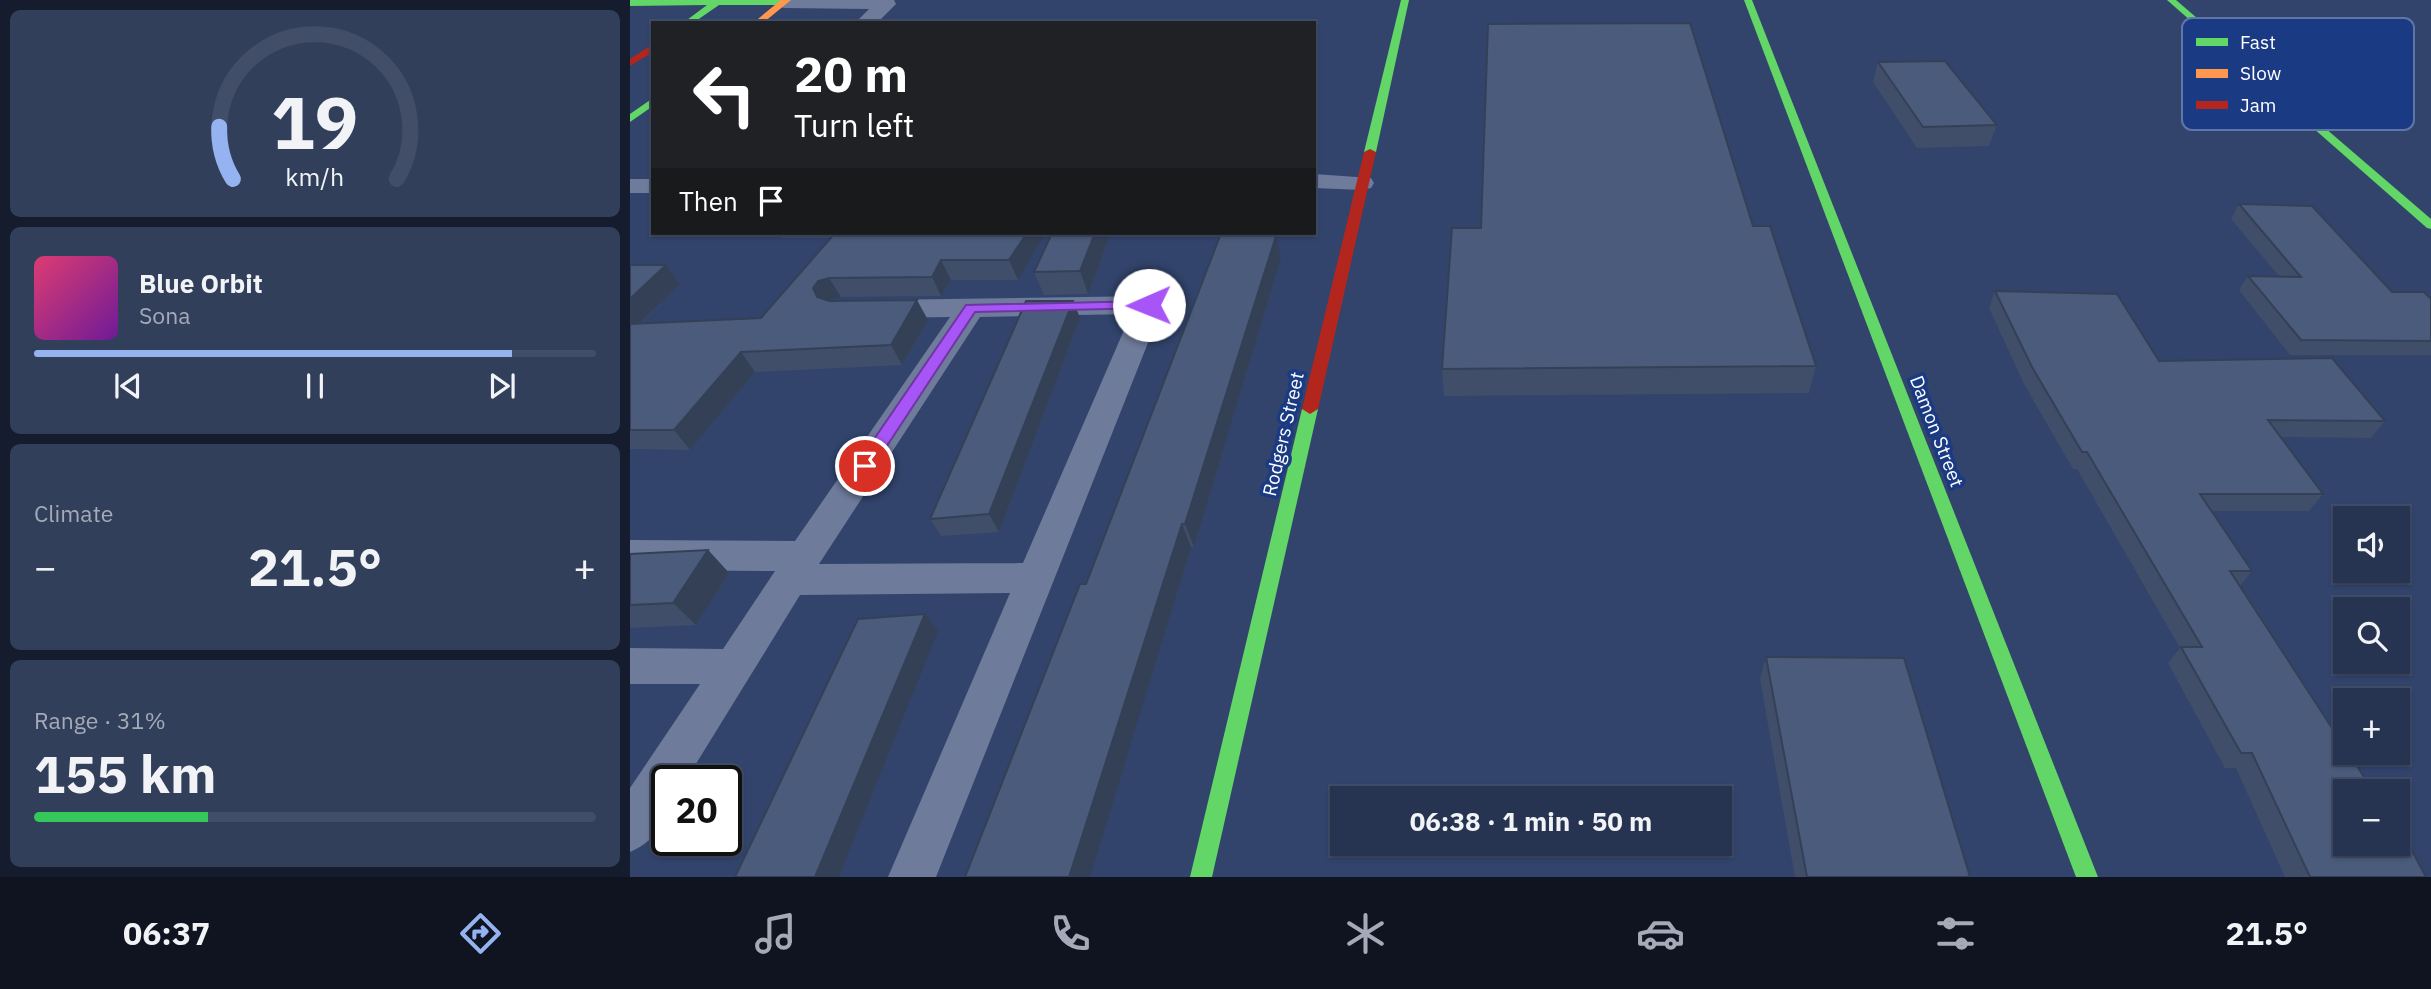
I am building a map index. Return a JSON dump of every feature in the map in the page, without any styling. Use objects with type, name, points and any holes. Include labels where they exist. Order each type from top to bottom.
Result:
[{"type":"street","name":"Rodgers Street","points":[[1201,877],[1405,0]]},
{"type":"street","name":"Damon Street","points":[[1748,0],[2087,877]]},
{"type":"street","points":[[2171,0],[2192,18]]},
{"type":"street","points":[[690,21],[718,1]]},
{"type":"street","points":[[630,3],[785,1]]},
{"type":"street","points":[[760,21],[785,1]]},
{"type":"street","points":[[630,63],[651,48]]},
{"type":"street","points":[[630,119],[651,103]]},
{"type":"street","points":[[2321,130],[2431,225]]},
{"type":"lane","points":[[785,1],[887,4],[867,21]]},
{"type":"lane","points":[[1316,181],[1362,183]]},
{"type":"lane","points":[[630,186],[651,186]]},
{"type":"lane","points":[[854,309],[1149,305],[912,877]]},
{"type":"lane","points":[[630,829],[798,568],[971,308]]},
{"type":"lane","points":[[630,555],[798,568],[1037,578]]},
{"type":"lane","points":[[630,666],[734,667]]},
{"type":"building","points":[[1690,23],[1753,226],[1770,226],[1816,366],[1442,369],[1452,228],[1481,228],[1488,24]]},
{"type":"building","points":[[1945,61],[1997,125],[1923,127],[1878,62]]},
{"type":"building","points":[[2239,204],[2312,206],[2392,292],[2424,292],[2431,299],[2431,341],[2301,340],[2248,276],[2301,277]]},
{"type":"building","points":[[833,235],[1026,235],[1009,260],[941,260],[932,277],[829,278],[818,281],[813,288],[817,297],[829,301],[917,300],[891,345],[741,352],[674,430],[630,430],[630,324],[761,318]]},
{"type":"building","points":[[1051,235],[1094,235],[1080,271],[1034,272]]},
{"type":"building","points":[[1220,236],[1276,236],[1069,877],[965,877],[1080,584],[1086,584]]},
{"type":"building","points":[[630,265],[666,265],[630,299]]},
{"type":"building","points":[[1995,291],[2117,294],[2159,361],[2332,358],[2385,421],[2268,420],[2323,494],[2200,494],[2252,571],[2230,571],[2333,730],[2333,765],[2356,765],[2365,779],[2333,779],[2333,856],[2410,856],[2410,847],[2426,877],[2310,877],[2252,753],[2241,753],[2181,647],[2202,647],[2087,452],[2082,452],[2032,367]]},
{"type":"building","points":[[1026,301],[1073,301],[989,514],[930,519]]},
{"type":"building","points":[[708,550],[673,603],[630,605],[630,554]]},
{"type":"building","points":[[925,614],[815,877],[735,877],[858,619]]},
{"type":"building","points":[[1766,657],[1904,658],[1970,877],[1807,877]]},
{"type":"traffic: fast","points":[[690,21],[720,0]]},
{"type":"traffic: fast","points":[[1370,152],[1405,0]]},
{"type":"traffic: fast","points":[[1748,0],[2087,877]]},
{"type":"traffic: fast","points":[[2171,0],[2192,18]]},
{"type":"traffic: fast","points":[[630,3],[784,2]]},
{"type":"traffic: fast","points":[[630,119],[651,103]]},
{"type":"traffic: fast","points":[[2321,130],[2431,225]]},
{"type":"traffic: fast","points":[[1201,877],[1310,409]]},
{"type":"traffic: slow","points":[[760,21],[787,0]]},
{"type":"traffic: jam","points":[[630,63],[651,48]]},
{"type":"traffic: jam","points":[[1310,409],[1370,152]]},
{"type":"route","points":[[865,466],[971,308],[1149,305]]}]
